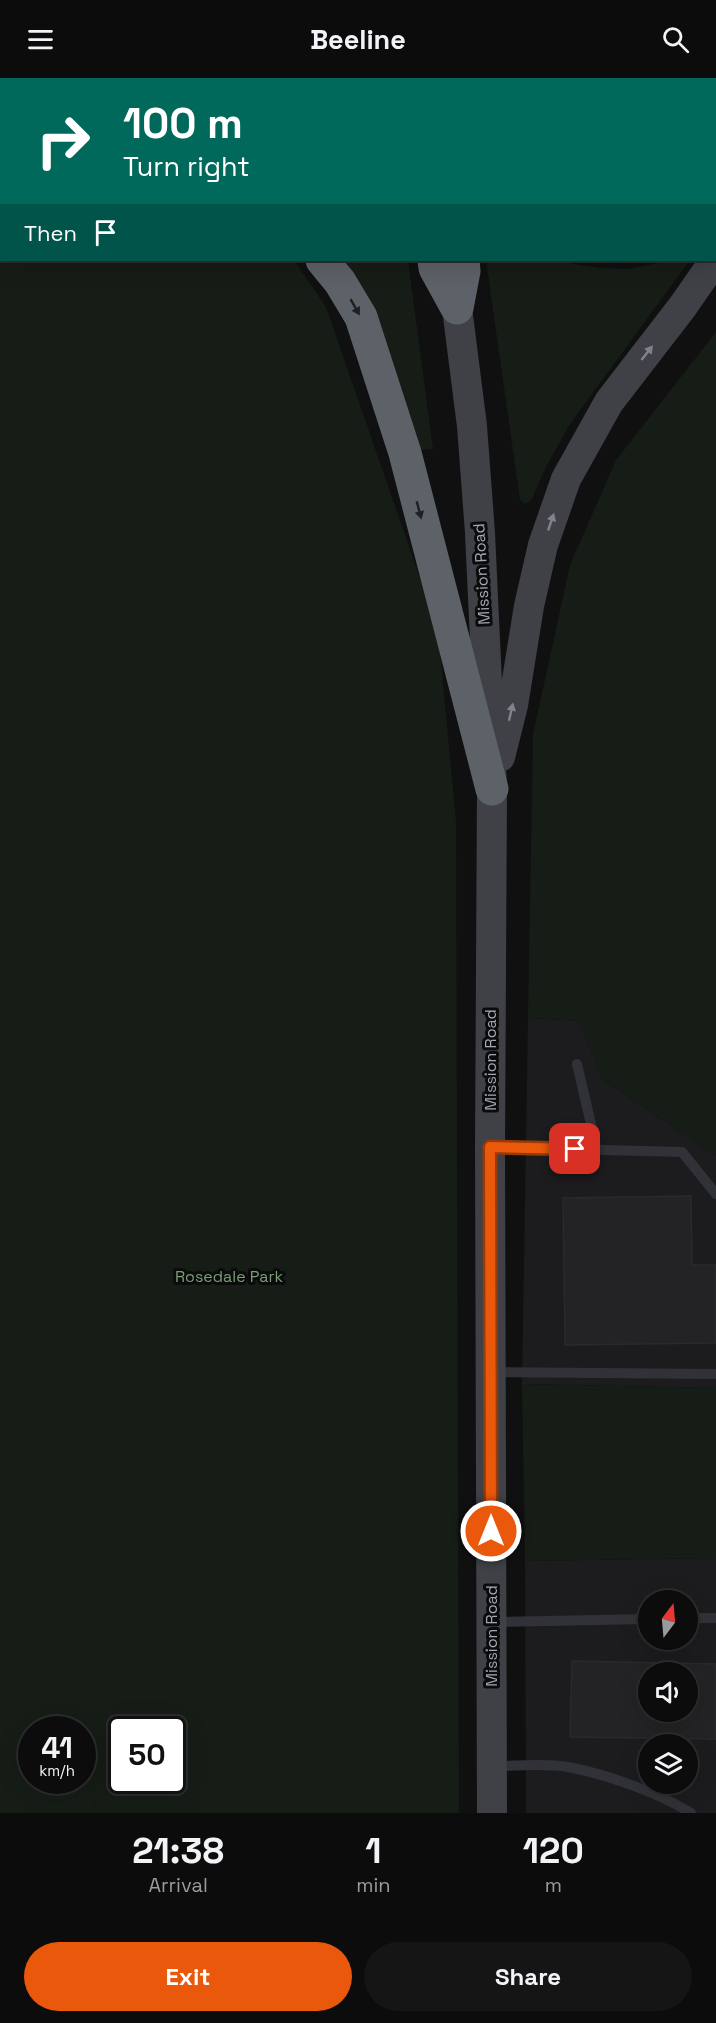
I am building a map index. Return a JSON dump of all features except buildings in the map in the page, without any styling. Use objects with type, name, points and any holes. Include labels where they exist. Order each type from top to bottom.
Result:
[{"type":"highway","points":[[323,261],[340,282],[361,317],[405,453],[492,789]]},
{"type":"highway","points":[[434,261],[435,268],[457,308]]},
{"type":"highway","points":[[457,308],[464,271],[463,261]]},
{"type":"main road","points":[[492,789],[513,705],[528,606],[543,545],[566,479],[609,402],[715,261]]},
{"type":"main road","name":"Mission Road","points":[[457,308],[473,438],[480,533],[492,789],[490,1147],[492,1813]]},
{"type":"lane","points":[[577,1064],[597,1150]]},
{"type":"lane","points":[[490,1147],[682,1152],[716,1194]]},
{"type":"lane","points":[[490,1372],[716,1374]]},
{"type":"lane","points":[[698,1618],[716,1618]]},
{"type":"lane","points":[[491,1622],[638,1619]]},
{"type":"lane","points":[[491,1766],[567,1767],[632,1785],[675,1803],[691,1813]]},
{"type":"shaded area","points":[[528,1018],[579,1021],[603,1080],[716,1156],[716,1388],[522,1384]]},
{"type":"shaded area","points":[[716,1558],[716,1813],[526,1813],[525,1561]]},
{"type":"green space","name":"Rosedale Park","points":[[0,261],[295,261],[326,307],[438,630],[456,822],[459,1813],[0,1813]]},
{"type":"green space","points":[[342,261],[408,261],[433,449],[420,450]]},
{"type":"green space","points":[[486,261],[562,261],[601,268],[627,269],[666,261],[689,261],[570,424],[547,465],[531,501],[525,504],[520,500]]},
{"type":"green space","points":[[716,332],[716,1156],[603,1080],[579,1021],[528,1018],[533,734],[570,565],[616,460]]},
{"type":"green space","points":[[522,1384],[716,1388],[716,1558],[525,1561]]},
{"type":"route","points":[[491,1531],[490,1147],[575,1149]]}]
